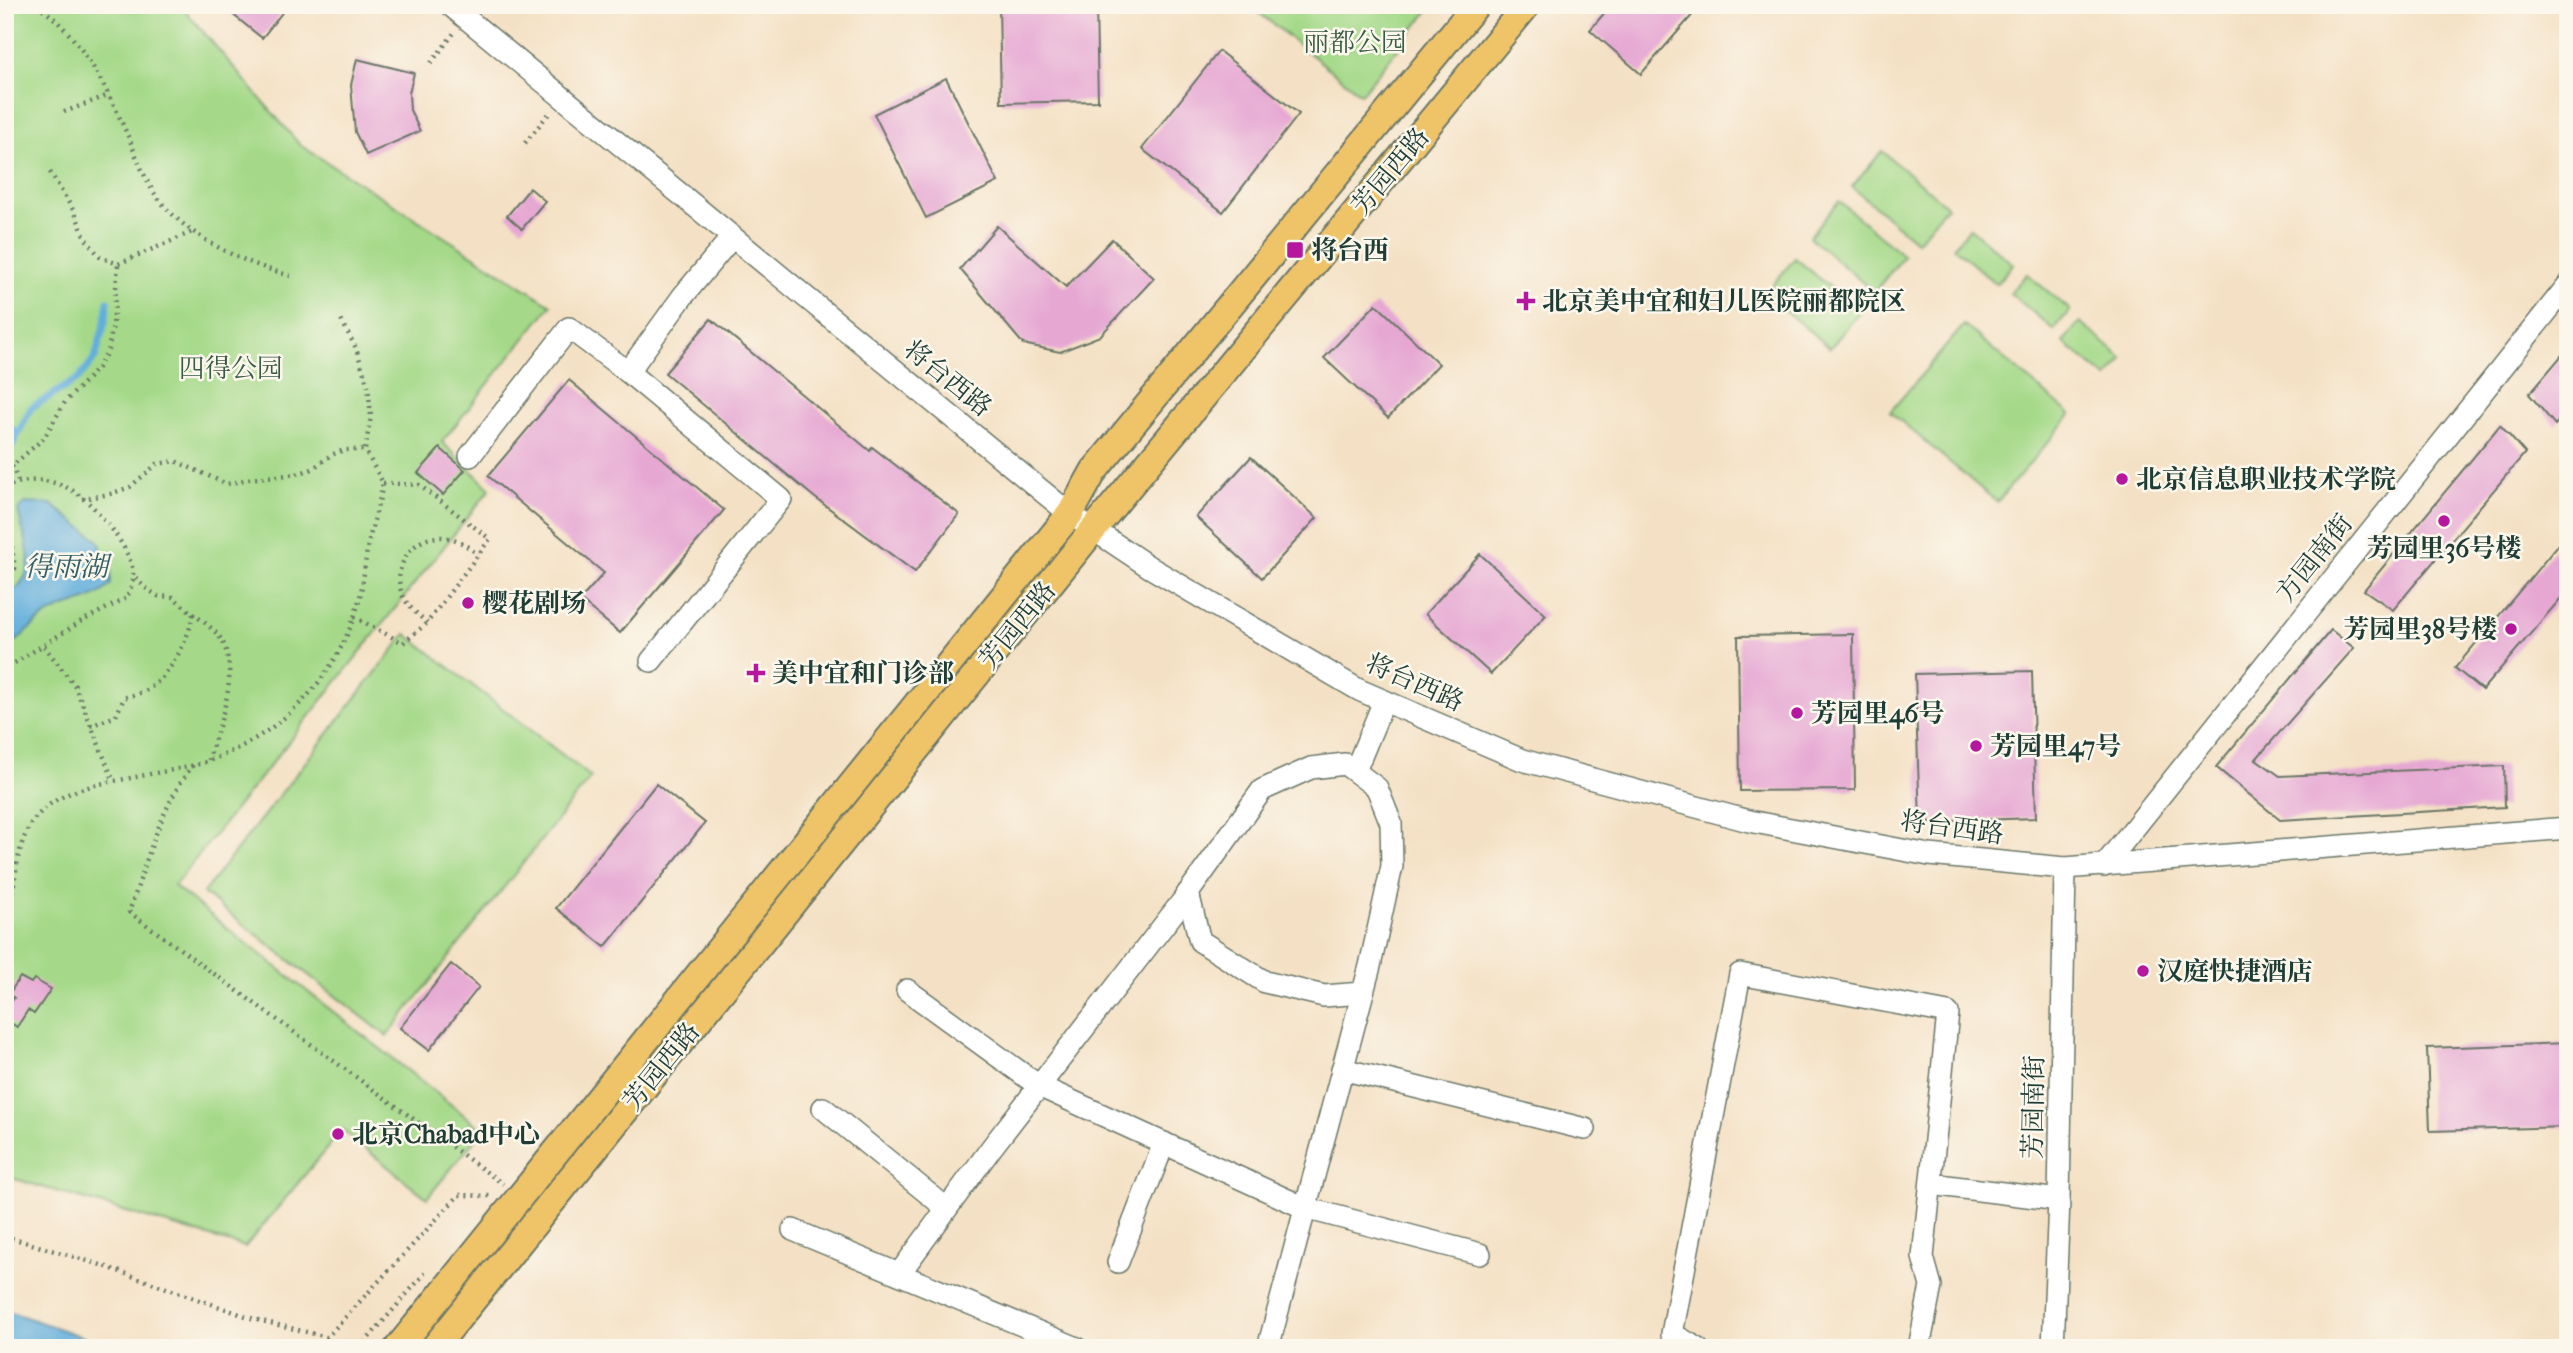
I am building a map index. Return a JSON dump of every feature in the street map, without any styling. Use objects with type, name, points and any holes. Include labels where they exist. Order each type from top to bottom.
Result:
[{"type":"main road","name":"芳园西路","points":[[398,1348],[1070,514],[1094,471],[1476,5]]},
{"type":"main road","name":"芳园西路","points":[[434,1348],[1093,530],[1527,5]]},
{"type":"street","name":"将台西路","points":[[457,11],[1070,514],[1151,568],[1359,690],[1522,760],[1749,821],[1929,855],[2065,868],[2568,828]]},
{"type":"street","points":[[628,372],[683,296],[732,237]]},
{"type":"street","name":"方园南街","points":[[2104,866],[2568,285]]},
{"type":"street","points":[[470,456],[569,328],[628,372],[781,499],[651,661]]},
{"type":"street","points":[[1355,771],[1384,701]]},
{"type":"street","points":[[899,1274],[946,1208],[1188,893],[1262,790],[1311,768],[1345,764],[1377,788],[1391,823],[1392,866],[1363,993],[1268,1348]]},
{"type":"street","name":"芳园南街","points":[[2053,1348],[2059,1199],[2065,868]]},
{"type":"street","points":[[1188,893],[1200,941],[1265,982],[1324,996],[1363,993]]},
{"type":"street","points":[[1697,1348],[1672,1334],[1740,974],[1948,1013],[1923,1257],[1931,1286],[1919,1348]]},
{"type":"street","points":[[906,990],[1039,1086],[1305,1208],[1480,1254]]},
{"type":"street","points":[[1342,1069],[1586,1129]]},
{"type":"street","points":[[823,1108],[946,1208]]},
{"type":"street","points":[[1118,1262],[1164,1143]]},
{"type":"street","points":[[1931,1184],[2059,1199]]},
{"type":"street","points":[[793,1230],[1077,1348]]},
{"type":"path","points":[[37,5],[78,46],[109,95],[155,195],[192,232],[259,267],[291,276]]},
{"type":"path","points":[[431,63],[457,11]]},
{"type":"path","points":[[64,112],[109,95]]},
{"type":"path","points":[[525,143],[562,97]]},
{"type":"path","points":[[50,172],[69,201],[85,238],[100,257],[118,264],[192,232]]},
{"type":"path","points":[[5,467],[12,466],[44,438],[65,402],[98,368],[108,350],[118,264]]},
{"type":"path","points":[[5,919],[14,893],[24,834],[39,813],[77,790],[209,761],[248,743],[289,716],[317,686],[343,645],[358,606],[383,483],[366,450],[371,416],[368,386],[356,348],[340,318]]},
{"type":"path","points":[[82,499],[130,487],[157,464],[175,461],[228,484],[297,474],[312,470],[331,455],[344,450],[366,450]]},
{"type":"path","points":[[12,466],[18,481]]},
{"type":"path","points":[[5,488],[18,481],[45,481],[69,488],[102,518],[126,549],[134,575],[144,587],[158,596],[173,597],[205,622],[224,643],[229,687],[209,761]]},
{"type":"path","points":[[354,617],[403,643],[426,623],[491,539],[419,485],[383,483]]},
{"type":"path","points":[[5,527],[12,540],[15,569],[5,583]]},
{"type":"path","points":[[426,623],[411,607],[400,586],[399,573],[411,548],[423,540],[448,537],[478,554]]},
{"type":"path","points":[[5,669],[80,622],[127,598],[134,575]]},
{"type":"path","points":[[90,726],[116,716],[124,698],[151,688],[158,681],[185,643],[193,614]]},
{"type":"path","points":[[44,646],[75,686],[114,782]]},
{"type":"path","points":[[194,765],[180,782],[168,805],[129,912],[520,1198]]},
{"type":"path","points":[[5,1236],[104,1266],[254,1319],[327,1337],[459,1195],[520,1198]]},
{"type":"green space","name":"四得公园","points":[[5,5],[182,7],[300,145],[551,305],[442,442],[490,489],[174,886],[483,1130],[427,1198],[342,1130],[245,1247],[5,1176]]},
{"type":"green space","name":"丽都公园","points":[[1249,5],[1433,5],[1361,94]]},
{"type":"green space","points":[[1882,151],[1947,206],[1917,242],[1852,187]]},
{"type":"green space","points":[[1839,201],[1904,256],[1874,292],[1809,237]]},
{"type":"green space","points":[[1970,228],[2013,264],[1996,284],[1953,247]]},
{"type":"green space","points":[[1795,258],[1860,312],[1830,348],[1765,294]]},
{"type":"green space","points":[[2027,274],[2070,310],[2054,330],[2010,293]]},
{"type":"green space","points":[[2080,322],[2123,359],[2107,378],[2063,342]]},
{"type":"green space","points":[[1964,325],[2071,415],[1997,502],[1890,412]]},
{"type":"green space","points":[[406,634],[591,777],[387,1036],[203,893]]},
{"type":"water","name":"得雨湖","points":[[25,503],[51,504],[98,540],[110,567],[111,584],[91,598],[46,616],[5,649],[5,596],[17,588],[28,569],[27,547],[18,510]]},
{"type":"water","points":[[5,1310],[115,1348],[5,1348]]},
{"type":"building","points":[[221,5],[288,5],[262,38]]},
{"type":"building","points":[[999,5],[1096,5],[1098,101],[1001,103]]},
{"type":"building","points":[[1611,5],[1701,5],[1641,74],[1590,30]]},
{"type":"building","points":[[1219,51],[1299,114],[1223,212],[1142,149]]},
{"type":"building","points":[[357,59],[414,73],[409,93],[410,110],[420,131],[366,155],[355,132],[351,85]]},
{"type":"building","points":[[946,78],[998,182],[926,218],[874,114]]},
{"type":"building","points":[[530,188],[545,201],[522,229],[507,216]]},
{"type":"building","points":[[997,226],[1066,287],[1112,239],[1154,278],[1100,336],[1060,352],[1023,344],[960,269]]},
{"type":"building","points":[[1376,304],[1439,364],[1388,418],[1324,358]]},
{"type":"building","points":[[711,319],[870,451],[872,447],[959,514],[915,572],[814,497],[665,373]]},
{"type":"building","points":[[2568,348],[2568,410],[2555,425],[2529,394]]},
{"type":"building","points":[[569,380],[724,510],[620,633],[580,600],[604,573],[488,476]]},
{"type":"building","name":"芳园里36号楼","points":[[2500,425],[2525,453],[2393,610],[2364,590]]},
{"type":"building","points":[[440,448],[465,470],[443,495],[418,473]]},
{"type":"building","points":[[1251,457],[1317,518],[1262,578],[1196,517]]},
{"type":"building","name":"芳园里38号楼","points":[[2568,533],[2568,590],[2482,690],[2455,668]]},
{"type":"building","points":[[1480,554],[1546,615],[1491,674],[1425,614]]},
{"type":"building","points":[[2331,630],[2354,648],[2256,759],[2280,776],[2504,766],[2505,807],[2280,820],[2216,767]]},
{"type":"building","name":"芳园里46号","points":[[1853,634],[1855,790],[1740,791],[1738,636]]},
{"type":"building","name":"芳园里47号","points":[[2032,671],[2036,818],[1920,822],[1915,674]]},
{"type":"building","points":[[656,784],[705,823],[605,947],[556,908]]},
{"type":"building","points":[[451,964],[479,987],[429,1050],[400,1028]]},
{"type":"building","points":[[20,977],[31,983],[34,979],[51,989],[34,1014],[28,1010],[17,1027],[5,1019],[5,1011],[14,998],[9,994]]},
{"type":"building","points":[[2568,1043],[2568,1127],[2430,1131],[2427,1048]]},
{"type":"waterway","points":[[5,450],[11,448],[31,408],[78,379],[95,358],[108,301]]},
{"type":"waterway","points":[[5,423],[18,434]]},
{"type":"place","name":"将台西","points":[[1295,250]]},
{"type":"place","name":"北京美中宜和妇儿医院丽都院区","points":[[1526,301]]},
{"type":"place","name":"北京信息职业技术学院","points":[[2122,479]]},
{"type":"place","name":"芳园里36号楼","points":[[2444,521]]},
{"type":"place","name":"樱花剧场","points":[[468,603]]},
{"type":"place","name":"芳园里38号楼","points":[[2511,629]]},
{"type":"place","name":"美中宜和门诊部","points":[[756,673]]},
{"type":"place","name":"芳园里46号","points":[[1797,713]]},
{"type":"place","name":"芳园里47号","points":[[1976,746]]},
{"type":"place","name":"汉庭快捷酒店","points":[[2143,971]]},
{"type":"place","name":"北京Chabad中心","points":[[338,1134]]}]
